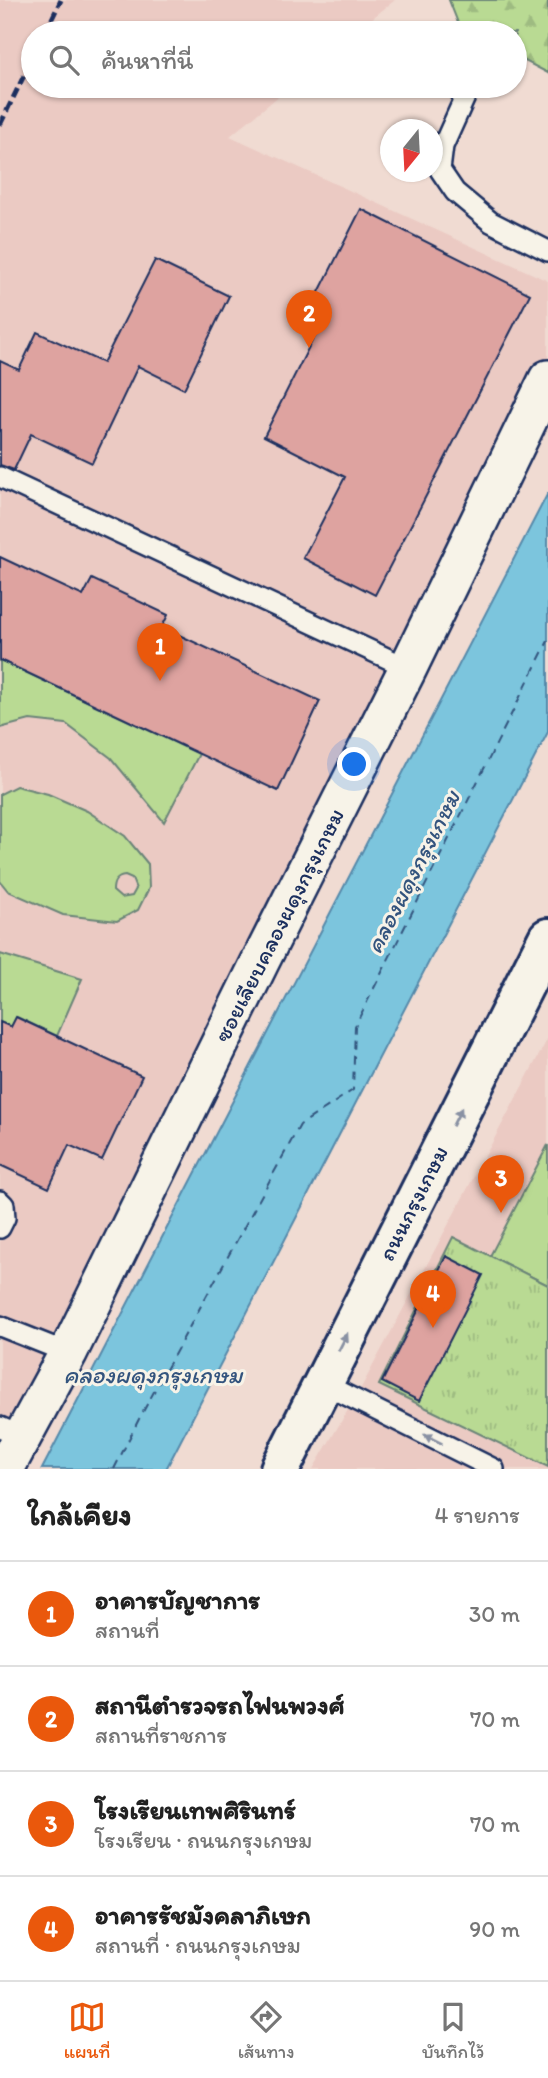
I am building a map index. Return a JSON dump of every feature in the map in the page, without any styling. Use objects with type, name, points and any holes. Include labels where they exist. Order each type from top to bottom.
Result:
[{"type":"main road","name":"ถนนกรุงเกษม","points":[[280,1469],[548,938]]},
{"type":"street","name":"ซอยเลียบคลองผดุงกรุงเกษม","points":[[5,1469],[11,1432],[68,1353],[408,668],[548,379]]},
{"type":"lane","points":[[465,98],[443,146],[440,170],[455,192],[491,222],[548,251]]},
{"type":"lane","points":[[0,477],[408,668]]},
{"type":"lane","points":[[0,1201],[4,1205],[5,1218],[0,1228]]},
{"type":"lane","points":[[0,1326],[68,1353]]},
{"type":"lane","points":[[322,1383],[495,1469]]},
{"type":"shaded area","points":[[0,0],[395,0],[369,21],[21,21],[21,98],[276,98],[230,136],[548,281],[548,419],[0,1469]]},
{"type":"shaded area","points":[[548,1038],[548,1469],[313,1469],[361,1388]]},
{"type":"green space","points":[[449,0],[548,0],[548,73],[527,62],[527,21],[457,21]]},
{"type":"green space","points":[[0,660],[199,754],[164,822],[111,758],[66,724],[30,720],[0,728]]},
{"type":"green space","points":[[16,786],[48,794],[87,811],[125,836],[148,864],[149,888],[138,910],[117,921],[63,915],[8,891],[0,881],[0,794]],"holes":[[[125,876],[132,879],[136,889],[132,896],[121,898],[113,891],[117,879]]]},
{"type":"green space","points":[[0,954],[82,979],[57,1036],[17,1017],[11,1027],[0,1022]]},
{"type":"green space","points":[[548,1145],[548,1285],[490,1256]]},
{"type":"green space","points":[[453,1237],[548,1285],[548,1467],[379,1385]]},
{"type":"water","name":"คลองผดุงกรุงเกษม","points":[[548,493],[548,732],[166,1469],[42,1469]]},
{"type":"building","points":[[361,209],[530,294],[375,595],[303,558],[345,477],[264,436],[326,313],[312,306]]},
{"type":"building","points":[[155,260],[229,296],[184,389],[138,366],[92,463],[31,434],[14,470],[0,465],[0,361],[19,370],[37,332],[103,363]]},
{"type":"building","points":[[0,557],[83,596],[92,579],[168,615],[162,627],[320,701],[278,791],[0,660]]},
{"type":"building","points":[[16,1017],[142,1076],[102,1160],[69,1145],[49,1188],[0,1165],[0,1022],[11,1027]]},
{"type":"building","points":[[446,1256],[483,1275],[419,1401],[382,1382]]},
{"type":"ferry route","points":[[114,1469],[300,1125],[353,1090],[355,1026],[548,641]]},
{"type":"railway","points":[[51,21],[61,0]]},
{"type":"railway","points":[[0,125],[21,82]]},
{"type":"place","name":"สถานีตำรวจรถไฟนพวงศ์","points":[[309,348]]},
{"type":"place","name":"อาคารบัญชาการ","points":[[160,681]]},
{"type":"place","name":"โรงเรียนเทพศิรินทร์","points":[[501,1213]]},
{"type":"place","name":"อาคารรัชมังคลาภิเษก","points":[[433,1328]]}]
